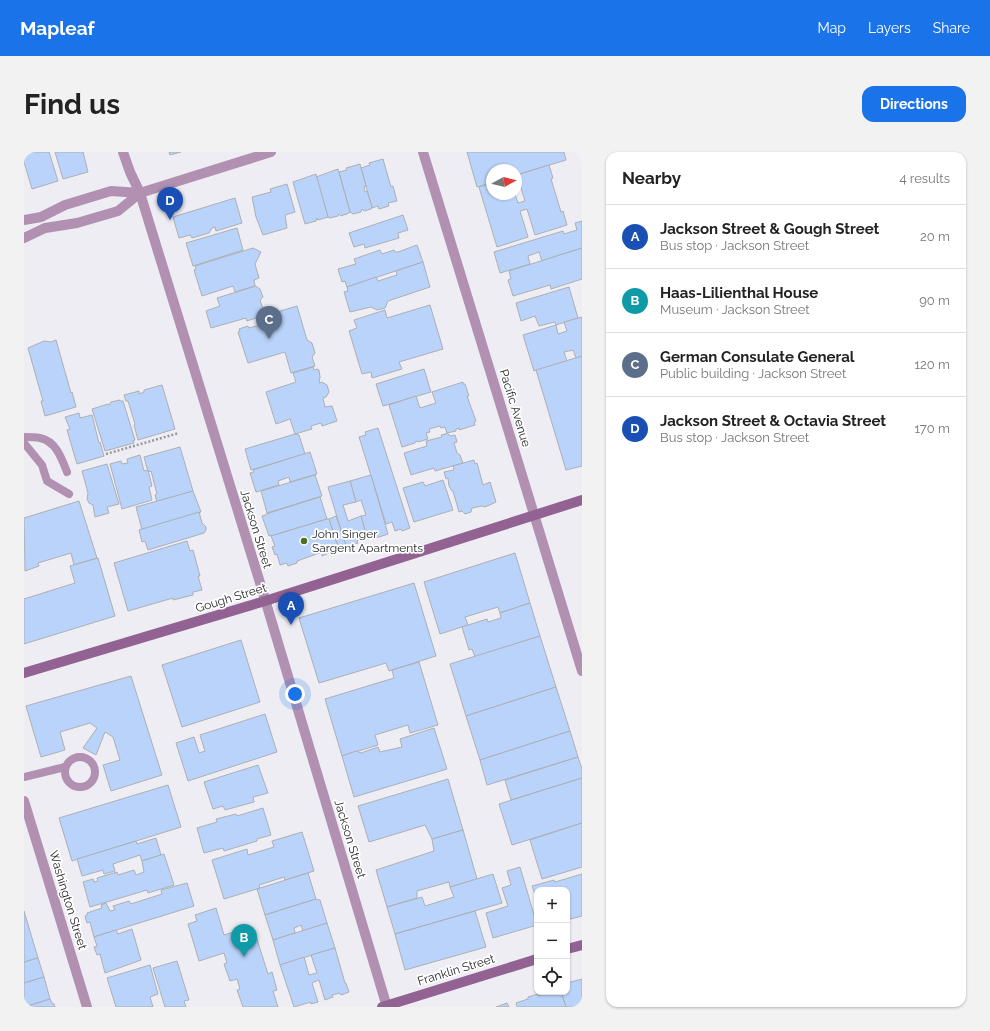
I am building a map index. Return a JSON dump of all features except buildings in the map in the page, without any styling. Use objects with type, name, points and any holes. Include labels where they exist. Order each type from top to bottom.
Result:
[{"type":"street","name":"Jackson Street","points":[[123,152],[140,193],[265,601],[385,1006]]},
{"type":"street","points":[[24,220],[41,217],[65,205],[111,191],[140,193],[271,152]]},
{"type":"street","name":"Pacific Avenue","points":[[423,152],[582,671]]},
{"type":"street","points":[[24,238],[45,228],[77,223],[118,211],[140,193]]},
{"type":"street","name":"Gough Street","points":[[24,673],[265,601],[582,500]]},
{"type":"street","name":"Washington Street","points":[[24,801],[87,1007]]},
{"type":"street","points":[[570,948],[582,945]]},
{"type":"street","name":"Franklin Street","points":[[385,1006],[534,960]]},
{"type":"lane","points":[[41,217],[45,228]]},
{"type":"lane","points":[[24,437],[41,438],[53,445],[62,457],[67,472]]},
{"type":"lane","points":[[24,443],[42,465],[48,481],[69,494]]},
{"type":"lane","points":[[24,777],[65,767]]},
{"type":"path","points":[[106,454],[179,433]]},
{"type":"place","name":"Jackson Street & Octavia Street","points":[[170,220]]},
{"type":"place","name":"German Consulate General","points":[[269,339]]},
{"type":"place","name":"John Singer Sargent Apartments","points":[[304,541]]},
{"type":"place","name":"Jackson Street & Gough Street","points":[[291,625]]},
{"type":"place","name":"Haas-Lilienthal House","points":[[244,957]]}]
